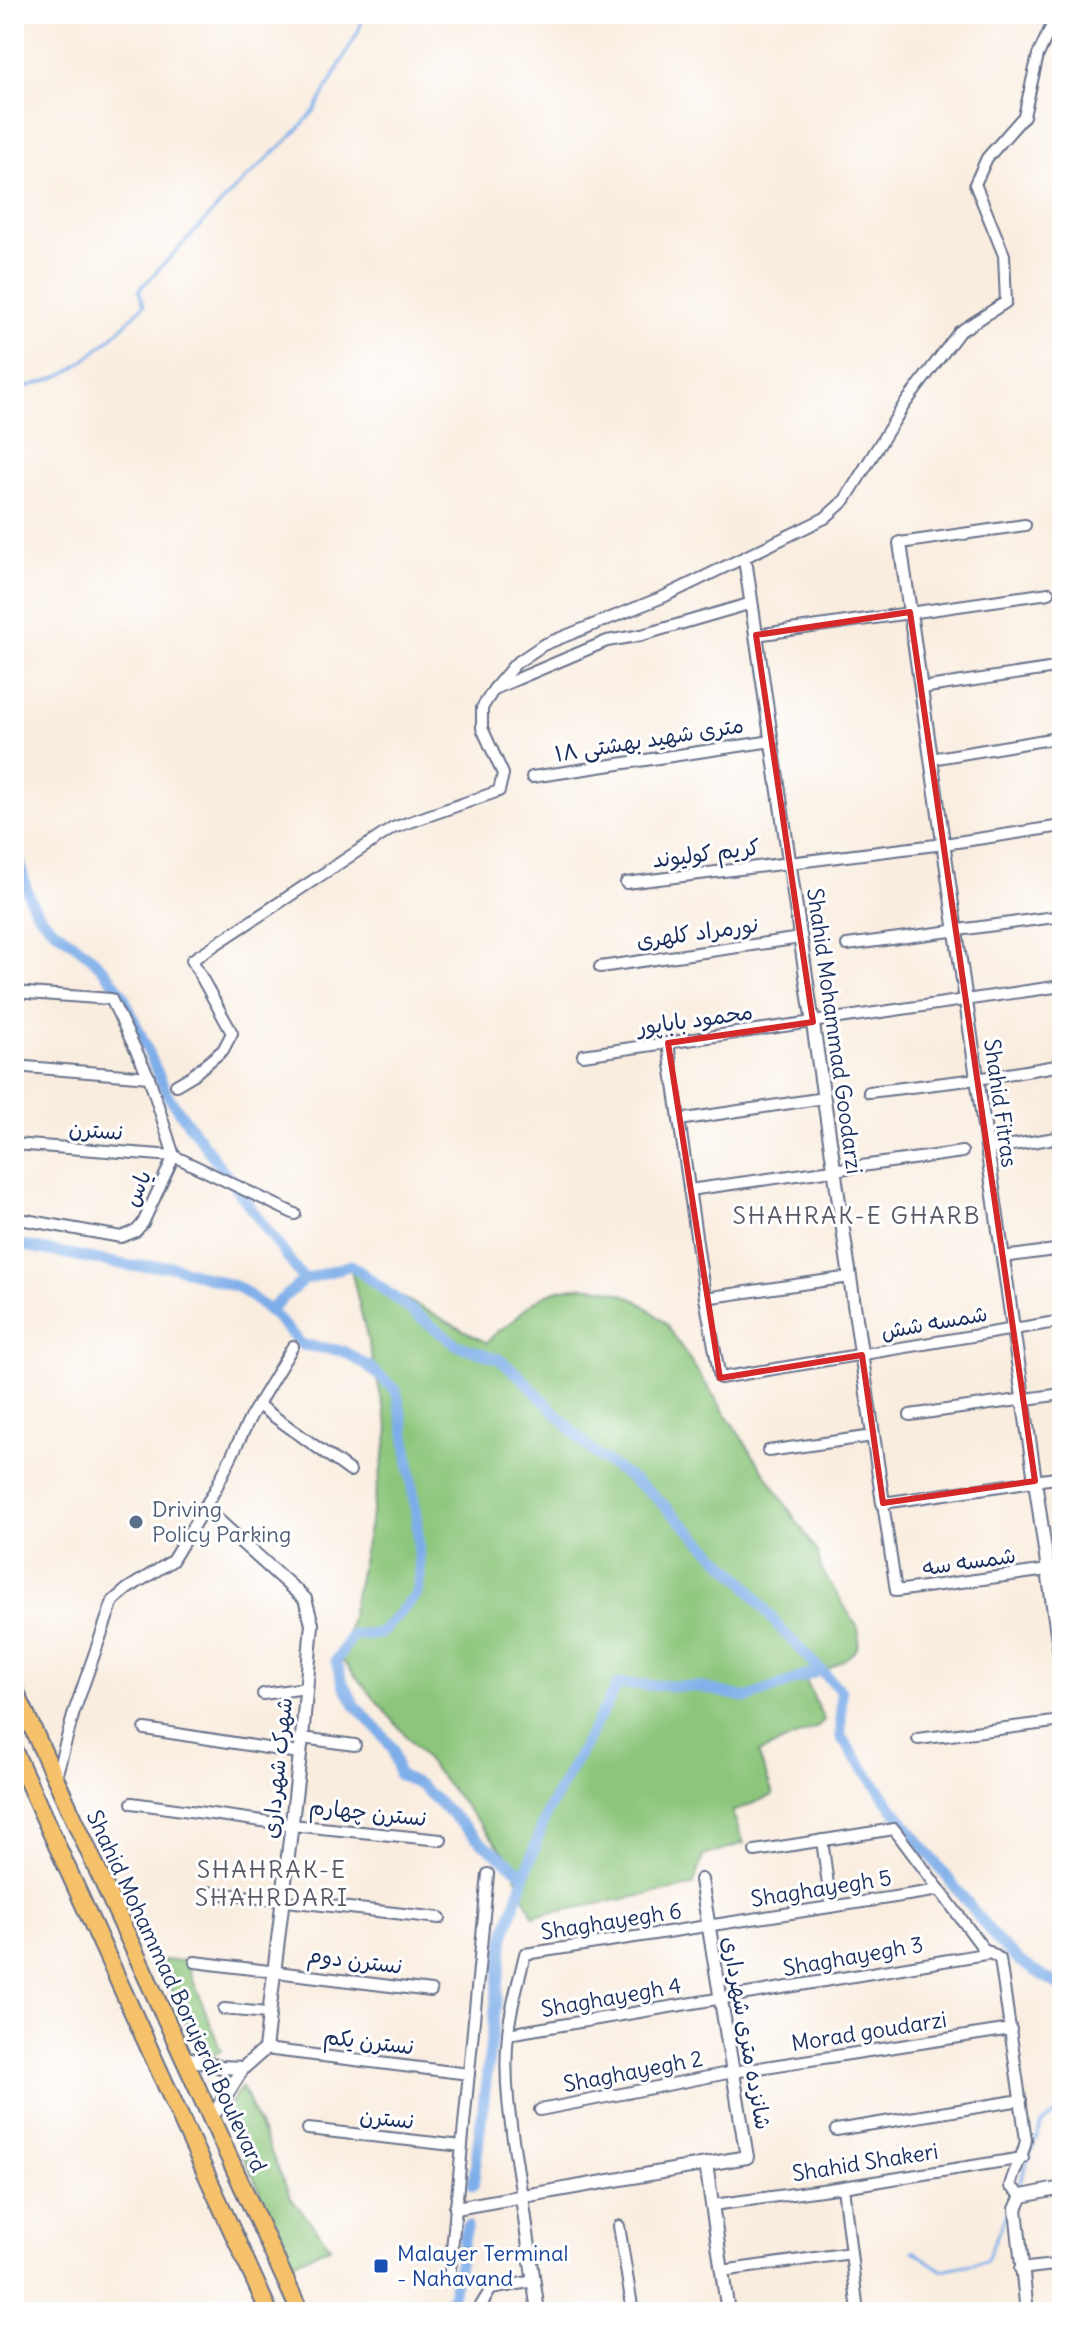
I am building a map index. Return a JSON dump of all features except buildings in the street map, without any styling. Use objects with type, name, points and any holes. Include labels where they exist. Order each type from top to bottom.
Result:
[{"type":"highway","name":"Shahid Mohammad Borujerdi Boulevard","points":[[14,1688],[300,2312]]},
{"type":"highway","points":[[14,1751],[269,2312]]},
{"type":"street","points":[[176,1085],[223,1050],[232,1033],[192,960],[393,828],[499,791],[503,774],[482,728],[482,708],[515,664],[543,645],[663,597],[825,518],[845,500],[904,405],[959,332],[1006,302],[1004,255],[975,184],[987,158],[1024,116],[1038,55],[1057,14]]},
{"type":"street","points":[[900,543],[1025,525]]},
{"type":"street","name":"Shahid Fitras","points":[[900,543],[1062,1668]]},
{"type":"street","name":"Shahid Mohammad Goodarzi","points":[[746,566],[883,1503]]},
{"type":"street","points":[[756,635],[1049,593]]},
{"type":"street","points":[[494,689],[607,641],[666,629],[752,603]]},
{"type":"street","points":[[921,688],[1062,667]]},
{"type":"street","points":[[931,759],[1062,737]]},
{"type":"street","name":"۱۸ متری شهید بهشتی","points":[[532,777],[772,741]]},
{"type":"street","name":"کریم کولیوند","points":[[626,883],[944,844],[1062,826]]},
{"type":"street","points":[[847,945],[1062,916]]},
{"type":"street","name":"نورمراد کلهری","points":[[600,967],[801,938]]},
{"type":"street","name":"محمود باباپور","points":[[583,1055],[1062,986]]},
{"type":"street","name":"یاس","points":[[14,992],[111,999],[149,1077],[174,1156],[143,1223],[136,1231],[121,1237],[14,1218]]},
{"type":"street","points":[[668,1043],[705,1298],[850,1277]]},
{"type":"street","points":[[869,1092],[1062,1065]]},
{"type":"street","points":[[14,1066],[149,1077]]},
{"type":"street","points":[[679,1120],[824,1098]]},
{"type":"street","points":[[988,1149],[1062,1137]]},
{"type":"street","name":"نسترن","points":[[14,1144],[174,1156]]},
{"type":"street","points":[[689,1190],[962,1152]]},
{"type":"street","points":[[174,1156],[295,1214]]},
{"type":"street","points":[[1003,1257],[1062,1249]]},
{"type":"street","name":"شمسه شش","points":[[705,1298],[720,1378],[1062,1321]]},
{"type":"street","points":[[56,1779],[74,1712],[113,1601],[172,1561],[293,1346]]},
{"type":"street","points":[[910,1415],[1062,1394]]},
{"type":"street","points":[[258,1405],[350,1471]]},
{"type":"street","points":[[768,1451],[873,1436]]},
{"type":"street","points":[[883,1503],[1062,1477]]},
{"type":"street","name":"شمسه سه","points":[[883,1503],[896,1591],[1062,1568]]},
{"type":"street","name":"شهرک شهرداری","points":[[204,1508],[305,1599],[312,1624],[302,1738],[265,2049]]},
{"type":"street","points":[[263,1694],[306,1688]]},
{"type":"street","points":[[918,1739],[1062,1721]]},
{"type":"street","points":[[145,1729],[299,1753]]},
{"type":"street","points":[[302,1738],[355,1745]]},
{"type":"street","points":[[132,1803],[291,1825]]},
{"type":"street","name":"نسترن چهارم","points":[[291,1825],[441,1840]]},
{"type":"street","points":[[755,1851],[894,1829],[983,1948],[1000,1959],[1026,2140],[1023,2158],[1014,2171],[1010,2186],[1022,2196]]},
{"type":"street","points":[[822,1840],[831,1907]]},
{"type":"street","points":[[449,2281],[488,1874]]},
{"type":"street","name":"شانزده متری شهرداری","points":[[456,2208],[747,2157],[701,1880]]},
{"type":"street","name":"Shaghayegh 5","points":[[708,1926],[940,1890]]},
{"type":"street","points":[[205,1892],[440,1918]]},
{"type":"street","name":"Shaghayegh 6","points":[[522,2197],[508,2105],[508,2034],[525,1954],[708,1926]]},
{"type":"street","name":"Shaghayegh 3","points":[[721,1998],[991,1953]]},
{"type":"street","name":"نسترن دوم","points":[[195,1962],[431,1991]]},
{"type":"street","name":"Shaghayegh 4","points":[[508,2034],[721,1998]]},
{"type":"street","points":[[224,2009],[268,2013]]},
{"type":"street","name":"Morad goudarzi","points":[[733,2072],[1011,2029]]},
{"type":"street","points":[[211,2119],[243,2068],[265,2049]]},
{"type":"street","name":"نسترن یکم","points":[[265,2049],[469,2074]]},
{"type":"street","points":[[183,2057],[221,2067],[243,2068]]},
{"type":"street","name":"Shaghayegh 2","points":[[540,2110],[733,2072]]},
{"type":"street","points":[[836,2130],[1021,2100]]},
{"type":"street","name":"نسترن","points":[[308,2129],[462,2146]]},
{"type":"street","name":"Shahid Shakeri","points":[[713,2205],[1023,2158]]},
{"type":"street","points":[[706,2164],[728,2312]]},
{"type":"street","points":[[843,2187],[858,2312]]},
{"type":"street","points":[[1022,2196],[1062,2188]]},
{"type":"street","points":[[1022,2196],[1016,2209],[1027,2312]]},
{"type":"street","points":[[522,2197],[538,2312]]},
{"type":"street","points":[[619,2226],[633,2312]]},
{"type":"street","points":[[722,2271],[851,2253]]},
{"type":"street","points":[[1020,2269],[1062,2264]]},
{"type":"street","points":[[477,2312],[491,2289],[534,2281]]},
{"type":"highlighted area","points":[[910,612],[1035,1481],[883,1503],[862,1355],[720,1378],[668,1043],[813,1022],[756,635]]},
{"type":"green space","points":[[351,1270],[487,1343],[529,1306],[555,1291],[578,1287],[602,1288],[636,1301],[666,1324],[818,1553],[821,1569],[858,1628],[857,1648],[806,1681],[824,1720],[816,1728],[758,1753],[773,1795],[732,1812],[744,1843],[703,1856],[693,1886],[533,1916],[508,1857],[342,1660],[389,1430]]},
{"type":"green space","points":[[158,1960],[186,1961],[221,2051],[210,2057],[199,2052]]},
{"type":"green space","points":[[242,2087],[291,2198],[331,2247],[292,2262],[223,2111]]},
{"type":"waterway","points":[[14,390],[68,372],[97,350],[144,305],[139,290],[315,110],[359,30],[364,14]]},
{"type":"waterway","points":[[14,835],[25,884],[37,912],[95,961],[122,993],[168,1096],[304,1280],[351,1265],[457,1345],[499,1359],[520,1376],[594,1453],[650,1492],[744,1582],[777,1625],[841,1691],[841,1737],[1000,1944],[1022,1963],[1062,1987]]},
{"type":"waterway","points":[[14,1244],[131,1266],[172,1266],[240,1288],[273,1314],[302,1345],[343,1351],[368,1366],[396,1390],[417,1523],[420,1576],[417,1594],[380,1634],[352,1635],[336,1661],[355,1705],[393,1749],[398,1774],[421,1786],[480,1841],[525,1875],[504,1937],[473,2186]]},
{"type":"waterway","points":[[268,1311],[304,1280]]},
{"type":"waterway","points":[[525,1875],[547,1812],[618,1684],[700,1687],[747,1698],[821,1670]]},
{"type":"waterway","points":[[1018,2187],[1042,2124],[1062,2109]]},
{"type":"waterway","points":[[913,2251],[942,2270],[986,2261],[1015,2194]]},
{"type":"waterway","points":[[439,2312],[452,2296],[467,2226]]},
{"type":"place","name":"Driving Policy Parking","points":[[136,1522]]},
{"type":"place","name":"Malayer Terminal - Nahavand","points":[[381,2266]]},
{"type":"district","name":"SHAHRAK-E GHARB","points":[[857,1215]]},
{"type":"district","name":"SHAHRAK-E SHAHRDARI","points":[[272,1883]]}]
